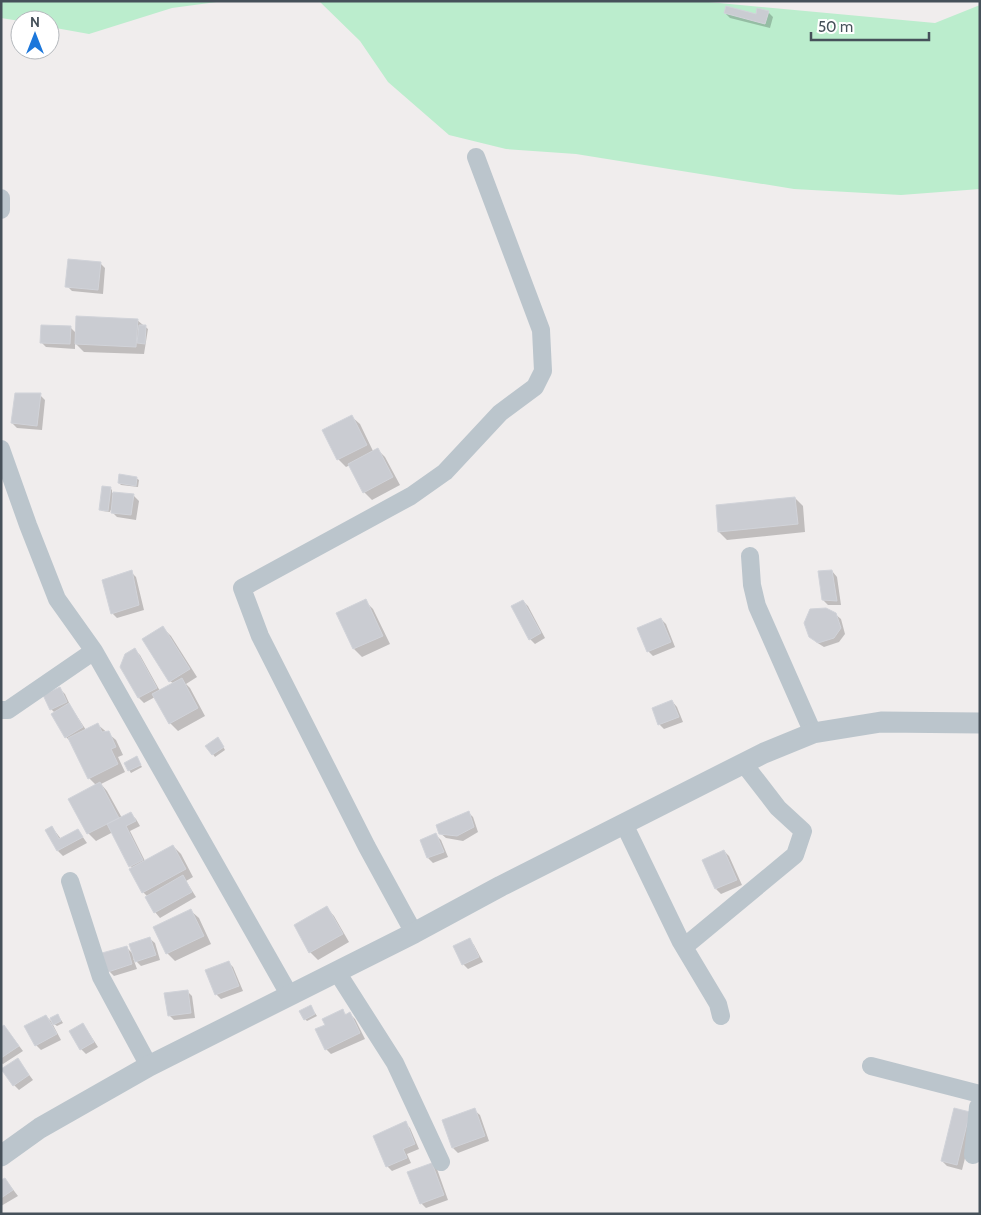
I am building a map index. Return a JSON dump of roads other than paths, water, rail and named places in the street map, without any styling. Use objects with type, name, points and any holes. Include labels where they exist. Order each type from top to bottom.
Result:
[{"type":"street","points":[[414,933],[367,847],[260,636],[242,588],[411,496],[445,472],[500,413],[535,388],[543,370],[541,330],[476,156]]},
{"type":"street","points":[[1,198],[1,210]]},
{"type":"street","points":[[1,449],[57,599],[94,651],[290,996]]},
{"type":"street","points":[[750,556],[752,585],[757,606],[813,733]]},
{"type":"street","points":[[1,710],[8,710],[94,651]]},
{"type":"street","points":[[1,1156],[40,1128],[148,1066],[414,933],[624,824],[744,764],[813,733],[881,722],[980,723]]},
{"type":"street","points":[[684,947],[795,855],[803,831],[778,808],[744,764]]},
{"type":"street","points":[[624,824],[684,947],[718,1004],[721,1016]]},
{"type":"street","points":[[70,881],[101,977],[148,1066]]},
{"type":"street","points":[[337,972],[395,1063],[441,1162]]},
{"type":"street","points":[[871,1066],[980,1094]]},
{"type":"street","points":[[973,1155],[978,1107],[980,1104]]}]
